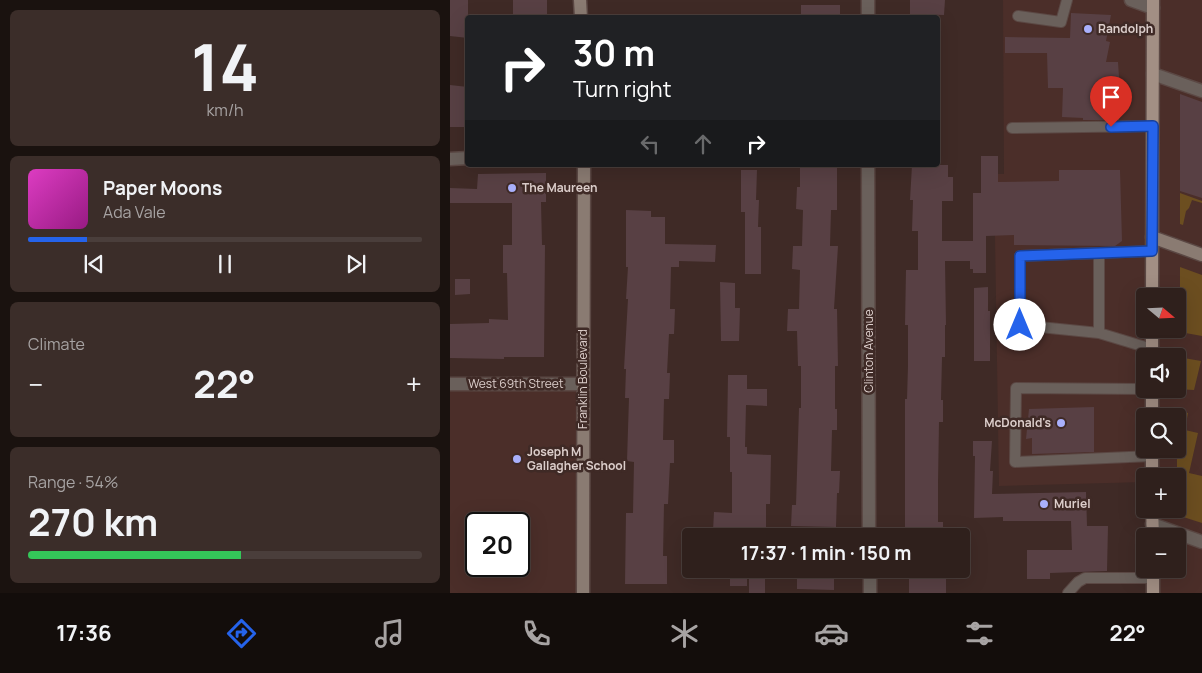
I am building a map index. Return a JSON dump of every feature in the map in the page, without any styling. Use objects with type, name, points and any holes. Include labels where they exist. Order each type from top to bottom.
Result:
[{"type":"main road","points":[[1152,288],[1153,4]]},
{"type":"main road","points":[[1153,578],[1153,593]]},
{"type":"street","points":[[580,0],[580,15]]},
{"type":"street","points":[[868,0],[868,15]]},
{"type":"street","points":[[1130,0],[1153,4]]},
{"type":"street","points":[[1153,74],[1202,90]]},
{"type":"street","points":[[450,159],[465,158]]},
{"type":"street","name":"Franklin Boulevard","points":[[583,593],[584,167]]},
{"type":"street","name":"Clinton Avenue","points":[[868,167],[870,528]]},
{"type":"street","points":[[1152,237],[1202,255]]},
{"type":"street","name":"West 69th Street","points":[[450,384],[583,384]]},
{"type":"street","points":[[1186,538],[1202,542]]},
{"type":"street","points":[[870,578],[870,593]]},
{"type":"lane","points":[[1018,16],[1062,22],[1067,0]]},
{"type":"lane","points":[[1012,128],[1153,126]]},
{"type":"lane","points":[[1139,348],[1099,333],[1020,325],[1020,256],[1152,251]]},
{"type":"lane","points":[[1099,253],[1099,333]]},
{"type":"lane","points":[[1136,389],[1016,388],[1015,462],[1136,454]]},
{"type":"lane","points":[[1068,593],[1078,582],[1085,578],[1136,575]]},
{"type":"shaded area","points":[[1003,0],[1202,0],[1202,593],[1153,593],[1153,578],[1186,578],[1186,528],[1153,528],[1152,518],[1186,518],[1186,468],[1136,468],[1136,482],[999,486],[994,174],[1004,174]]},
{"type":"shaded area","points":[[1180,193],[1202,201],[1202,203],[1192,200],[1186,211],[1183,225],[1180,224]]},
{"type":"shaded area","points":[[1180,267],[1202,275],[1202,336],[1186,333],[1186,288],[1180,288]]},
{"type":"shaded area","points":[[1186,358],[1201,361],[1194,390],[1186,390]]},
{"type":"shaded area","name":"Joseph M Gallagher School","points":[[450,384],[583,384],[583,593],[450,593]]},
{"type":"shaded area","points":[[1186,430],[1198,433],[1189,473],[1202,476],[1202,523],[1186,518],[1186,468],[1177,468],[1177,458],[1186,458]]},
{"type":"building","points":[[450,0],[468,0],[468,15],[465,15],[465,38],[450,36]]},
{"type":"building","points":[[513,0],[547,0],[547,15],[513,15]]},
{"type":"building","points":[[910,0],[945,0],[944,15],[910,14]]},
{"type":"building","points":[[801,5],[840,5],[840,15],[801,15]]},
{"type":"building","points":[[1071,13],[1111,15],[1106,41],[1110,42],[1106,62],[1118,62],[1119,120],[1083,120],[1083,118],[1062,117],[1063,88],[1048,88],[1047,53],[1005,53],[1005,37],[1070,38]]},
{"type":"building","points":[[450,85],[465,87],[465,127],[450,127]]},
{"type":"building","points":[[1180,94],[1202,102],[1202,198],[1180,191]]},
{"type":"building","points":[[981,156],[998,156],[998,182],[1059,181],[1059,170],[1120,170],[1122,241],[1115,246],[1014,245],[1014,235],[986,236],[986,273],[973,273],[973,269],[970,269],[970,261],[945,261],[946,325],[945,357],[942,357],[941,400],[943,400],[943,422],[939,422],[938,483],[938,522],[943,522],[943,528],[905,528],[905,399],[907,399],[908,366],[908,325],[905,325],[906,270],[918,270],[918,231],[912,231],[913,200],[910,200],[912,167],[940,167],[940,165],[948,165],[948,177],[953,177],[953,201],[942,201],[942,241],[973,241],[973,193],[981,193]]},
{"type":"building","points":[[800,167],[837,167],[837,210],[831,210],[830,246],[838,246],[834,309],[837,309],[838,366],[835,366],[835,409],[837,409],[837,430],[832,430],[831,471],[840,471],[836,527],[791,526],[792,505],[796,505],[799,408],[801,408],[801,366],[798,366],[797,331],[787,331],[788,309],[799,309],[800,270],[792,269],[793,246],[802,246],[803,210],[796,209],[797,187],[800,187]]},
{"type":"building","points":[[741,170],[757,170],[756,200],[759,200],[758,227],[761,227],[761,274],[745,274],[745,212],[741,212]]},
{"type":"building","points":[[546,173],[546,202],[541,202],[542,245],[545,245],[544,357],[504,357],[504,359],[450,358],[450,324],[489,323],[489,319],[508,320],[507,273],[503,273],[503,245],[512,245],[512,203],[450,203],[450,188],[477,189],[478,174]]},
{"type":"building","points":[[626,210],[651,211],[651,217],[665,217],[665,244],[716,245],[715,262],[679,261],[679,267],[671,267],[670,309],[675,309],[674,334],[669,334],[667,373],[670,373],[669,399],[664,399],[663,440],[674,440],[674,463],[670,463],[668,504],[664,504],[663,556],[667,556],[667,584],[625,584],[626,513],[633,513],[634,462],[627,461],[629,398],[625,398],[626,369],[624,369],[628,299],[626,299],[628,267],[626,267]]},
{"type":"building","points":[[455,279],[470,279],[470,294],[455,295]]},
{"type":"building","points":[[720,282],[735,283],[735,308],[740,308],[739,341],[721,341]]},
{"type":"building","points":[[988,287],[990,361],[974,361],[974,288]]},
{"type":"building","points":[[728,375],[747,375],[747,389],[767,389],[767,406],[746,405],[745,447],[747,447],[747,454],[771,455],[770,504],[766,504],[766,528],[713,528],[714,512],[732,513],[730,437],[727,437]]},
{"type":"building","name":"McDonald's","points":[[1094,407],[1094,452],[1032,454],[1032,438],[1026,439],[1029,409]]},
{"type":"building","points":[[973,441],[992,441],[990,471],[993,471],[992,494],[1086,492],[1087,526],[1108,526],[1107,571],[1050,573],[1050,579],[1027,579],[1027,550],[1072,550],[1071,521],[1003,521],[1003,517],[974,518],[975,456],[973,456]]},
{"type":"building","points":[[730,578],[747,578],[747,586],[730,586]]},
{"type":"building","points":[[749,578],[765,578],[765,593],[749,593]]},
{"type":"building","points":[[797,578],[834,578],[834,590],[797,589]]},
{"type":"building","points":[[909,578],[946,578],[946,593],[909,593]]},
{"type":"place","name":"Randolph","points":[[1088,29]]},
{"type":"place","name":"The Maureen","points":[[512,188]]},
{"type":"place","name":"McDonald's","points":[[1061,423]]},
{"type":"place","name":"Joseph M Gallagher School","points":[[517,459]]},
{"type":"place","name":"Muriel","points":[[1044,504]]},
{"type":"route","points":[[1020,325],[1020,256],[1152,251],[1153,126],[1111,127]]}]
